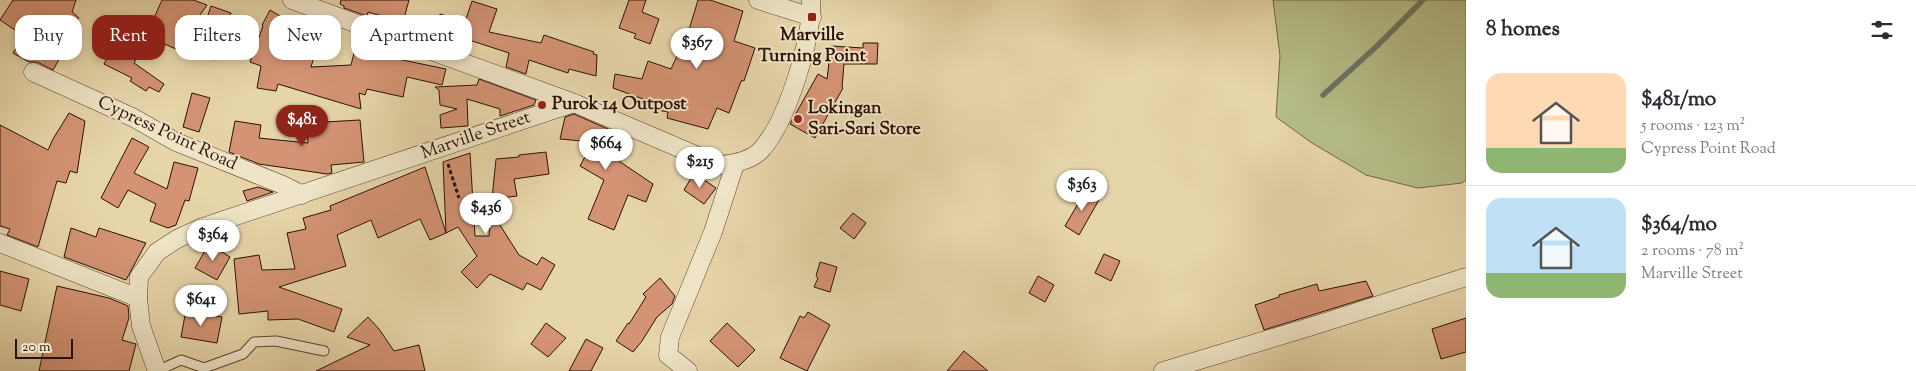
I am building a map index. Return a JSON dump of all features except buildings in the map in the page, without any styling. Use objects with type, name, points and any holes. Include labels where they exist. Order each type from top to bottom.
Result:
[{"type":"street","points":[[292,0],[574,103],[719,165],[735,164],[760,151],[775,132],[792,93],[811,9],[758,0]]},
{"type":"street","name":"Cypress Point Road","points":[[33,72],[134,118],[176,142],[283,185],[302,195]]},
{"type":"street","name":"Marville Street","points":[[157,371],[141,326],[138,298],[139,277],[157,252],[177,239],[203,227],[574,103]]},
{"type":"street","points":[[688,371],[668,355],[670,337],[713,232],[735,164]]},
{"type":"street","points":[[0,243],[138,298]]},
{"type":"street","points":[[1163,371],[1466,277]]},
{"type":"lane","points":[[157,371],[181,360],[204,368],[226,362],[243,354],[254,342],[276,341],[324,351]]},
{"type":"path","points":[[442,147],[459,198]]},
{"type":"green space","points":[[1273,0],[1466,0],[1466,180],[1462,183],[1418,188],[1366,175],[1312,143],[1276,117],[1280,56]]},
{"type":"waterway","points":[[1323,95],[1377,46],[1423,0]]},
{"type":"place","name":"Marville Turning Point","points":[[812,17]]},
{"type":"place","name":"Purok 14 Outpost","points":[[542,105]]},
{"type":"place","name":"Lokingan Sari-Sari Store","points":[[798,119]]}]
